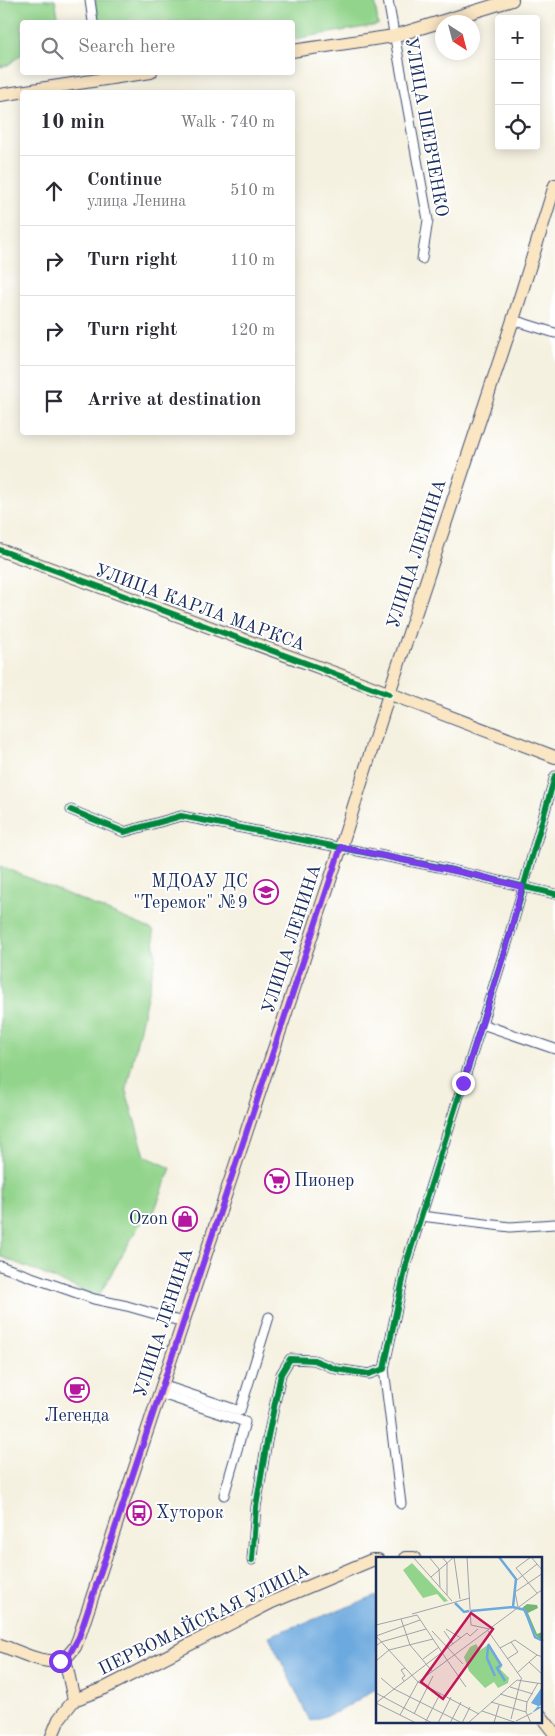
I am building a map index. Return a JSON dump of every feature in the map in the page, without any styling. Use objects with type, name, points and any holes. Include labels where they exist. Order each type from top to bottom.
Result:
[{"type":"main road","points":[[295,51],[394,36],[512,0]]},
{"type":"main road","points":[[27,90],[114,75]]},
{"type":"main road","points":[[0,95],[20,91]]},
{"type":"main road","name":"УЛИЦА ЛЕНИНА","points":[[65,1659],[79,1637],[341,847],[389,694],[513,320],[555,185]]},
{"type":"main road","name":"УЛИЦА КАРЛА МАРКСА","points":[[0,550],[555,757]]},
{"type":"main road","name":"ПЕРВОМАЙСКАЯ УЛИЦА","points":[[74,1700],[105,1688],[272,1602],[376,1560]]},
{"type":"main road","points":[[0,1645],[38,1659],[60,1661],[65,1659],[74,1700],[59,1719],[52,1736]]},
{"type":"main road","points":[[542,1717],[555,1734]]},
{"type":"street","points":[[90,0],[93,20]]},
{"type":"street","name":"УЛИЦА ШЕВЧЕНКО","points":[[388,0],[428,220],[422,259]]},
{"type":"street","points":[[513,320],[555,332]]},
{"type":"street","points":[[401,1504],[384,1368],[406,1263],[509,938],[555,776]]},
{"type":"street","points":[[72,810],[124,832],[181,816],[341,847],[555,894]]},
{"type":"street","points":[[482,1024],[555,1049]]},
{"type":"street","points":[[421,1216],[510,1227],[555,1224]]},
{"type":"street","points":[[0,1266],[94,1299],[183,1322]]},
{"type":"street","points":[[161,1389],[240,1411],[269,1317]]},
{"type":"street","points":[[252,1560],[256,1507],[268,1442],[281,1374],[290,1359],[314,1360],[336,1369],[369,1374],[384,1368]]},
{"type":"street","points":[[161,1389],[245,1422],[224,1495]]},
{"type":"green space","points":[[0,0],[55,0],[59,20],[20,20],[20,56],[8,65],[0,67]]},
{"type":"green space","points":[[95,0],[375,0],[378,25],[295,39],[295,20],[98,20]]},
{"type":"green space","points":[[0,866],[153,930],[156,956],[126,1091],[145,1156],[171,1168],[154,1212],[141,1222],[98,1297],[0,1256]]},
{"type":"water","points":[[376,1596],[376,1689],[340,1711],[310,1721],[269,1636]]},
{"type":"cycle path","points":[[0,550],[389,694]]},
{"type":"cycle path","points":[[252,1560],[256,1507],[267,1441],[281,1374],[290,1359],[314,1360],[336,1369],[369,1374],[384,1369],[407,1261],[509,937],[555,776]]},
{"type":"cycle path","points":[[71,810],[124,832],[181,816],[439,867],[555,894]]},
{"type":"place","name":"МДОАУ ДС \"Теремок\" №9","points":[[266,892]]},
{"type":"place","name":"Пионер","points":[[277,1181]]},
{"type":"place","name":"Ozon","points":[[185,1219]]},
{"type":"place","name":"Легенда","points":[[77,1390]]},
{"type":"place","name":"Хуторок","points":[[139,1513]]},
{"type":"route","points":[[60,1661],[69,1655],[79,1637],[341,847],[522,887],[509,938],[463,1083]]}]
